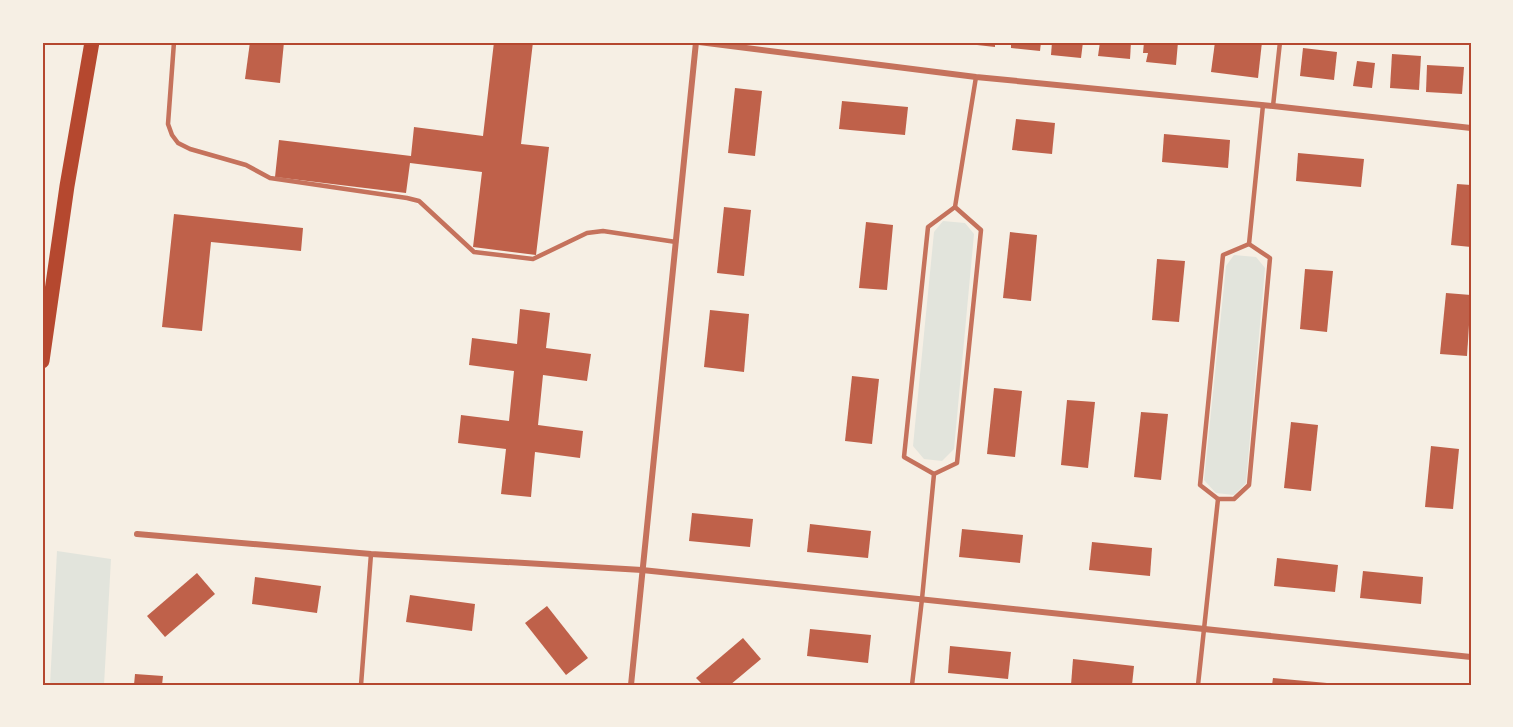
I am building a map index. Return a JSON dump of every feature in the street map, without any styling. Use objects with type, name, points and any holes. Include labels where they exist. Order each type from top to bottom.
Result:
[{"type":"main road","points":[[42,361],[72,153],[92,42]]},
{"type":"street","points":[[631,685],[698,42],[976,77],[1471,128]]},
{"type":"street","points":[[137,534],[371,555],[642,570],[1471,657]]},
{"type":"lane","points":[[174,42],[168,124],[178,143],[189,149],[246,165],[270,178],[418,201],[474,252],[533,259],[587,233],[603,231],[676,242]]},
{"type":"lane","points":[[1273,106],[1280,42]]},
{"type":"lane","points":[[934,474],[904,457],[928,227],[955,207],[976,77]]},
{"type":"lane","points":[[1249,244],[1263,105]]},
{"type":"lane","points":[[934,474],[957,463],[981,230],[955,207]]},
{"type":"lane","points":[[1249,244],[1270,258],[1249,485],[1234,499],[1218,499],[1200,485],[1223,255],[1249,244]]},
{"type":"lane","points":[[912,685],[934,474]]},
{"type":"lane","points":[[1198,685],[1218,499]]},
{"type":"lane","points":[[362,685],[371,555]]},
{"type":"shaded area","points":[[943,221],[965,223],[974,234],[954,449],[942,461],[924,459],[913,446],[934,232]]},
{"type":"shaded area","points":[[1234,255],[1256,257],[1265,268],[1246,483],[1234,495],[1216,493],[1204,480],[1226,266]]},
{"type":"shaded area","points":[[57,551],[111,559],[104,685],[50,685]]},
{"type":"building","points":[[250,42],[284,42],[280,83],[245,79]]},
{"type":"building","points":[[494,42],[533,42],[521,144],[549,147],[536,255],[473,247],[482,172],[410,163],[406,193],[275,177],[279,140],[411,156],[414,127],[483,136]]},
{"type":"building","points":[[968,42],[995,42],[995,47],[968,44]]},
{"type":"building","points":[[1011,42],[1041,42],[1040,51],[1011,48]]},
{"type":"building","points":[[1052,42],[1083,42],[1081,58],[1051,55]]},
{"type":"building","points":[[1100,42],[1131,42],[1130,59],[1098,56]]},
{"type":"building","points":[[1144,42],[1178,42],[1176,65],[1146,62],[1148,53],[1143,53]]},
{"type":"building","points":[[1215,42],[1262,42],[1258,78],[1211,72]]},
{"type":"building","points":[[1303,48],[1337,52],[1334,80],[1300,76]]},
{"type":"building","points":[[1392,54],[1421,56],[1419,90],[1390,88]]},
{"type":"building","points":[[1357,61],[1375,63],[1372,88],[1353,86]]},
{"type":"building","points":[[1427,65],[1464,67],[1462,94],[1426,92]]},
{"type":"building","points":[[735,88],[762,91],[755,156],[728,153]]},
{"type":"building","points":[[842,101],[908,107],[905,135],[839,129]]},
{"type":"building","points":[[1016,119],[1055,123],[1052,154],[1012,150]]},
{"type":"building","points":[[1164,134],[1230,140],[1228,168],[1162,162]]},
{"type":"building","points":[[1298,153],[1364,159],[1361,187],[1296,181]]},
{"type":"building","points":[[1457,184],[1471,185],[1471,247],[1451,245]]},
{"type":"building","points":[[724,207],[751,210],[744,276],[717,273]]},
{"type":"building","points":[[174,214],[303,228],[301,251],[211,242],[202,331],[162,327]]},
{"type":"building","points":[[866,222],[893,225],[887,290],[859,288]]},
{"type":"building","points":[[1010,232],[1037,235],[1031,301],[1003,298]]},
{"type":"building","points":[[1157,259],[1185,261],[1179,322],[1152,320]]},
{"type":"building","points":[[1305,269],[1333,271],[1327,332],[1300,329]]},
{"type":"building","points":[[1446,293],[1471,295],[1467,356],[1440,354]]},
{"type":"building","points":[[520,309],[550,313],[546,348],[591,354],[587,381],[543,375],[538,425],[583,431],[580,458],[535,452],[531,497],[501,494],[506,449],[458,443],[461,415],[509,421],[514,371],[469,365],[472,338],[517,344]]},
{"type":"building","points":[[710,310],[749,314],[744,372],[704,367]]},
{"type":"building","points":[[852,376],[879,379],[872,444],[845,441]]},
{"type":"building","points":[[994,388],[1022,391],[1015,457],[987,454]]},
{"type":"building","points":[[1067,400],[1095,402],[1088,468],[1061,465]]},
{"type":"building","points":[[1141,412],[1168,414],[1161,480],[1134,477]]},
{"type":"building","points":[[1291,422],[1318,425],[1311,491],[1284,488]]},
{"type":"building","points":[[1431,446],[1459,449],[1453,509],[1425,507]]},
{"type":"building","points":[[692,513],[753,519],[750,547],[689,541]]},
{"type":"building","points":[[810,524],[871,531],[868,558],[807,552]]},
{"type":"building","points":[[962,529],[1023,535],[1020,563],[959,557]]},
{"type":"building","points":[[1092,542],[1152,548],[1150,576],[1089,570]]},
{"type":"building","points":[[1277,558],[1338,565],[1335,592],[1274,586]]},
{"type":"building","points":[[1363,571],[1423,577],[1421,604],[1360,598]]},
{"type":"building","points":[[197,573],[215,594],[165,637],[147,616]]},
{"type":"building","points":[[255,577],[321,586],[317,613],[252,604]]},
{"type":"building","points":[[410,595],[475,604],[472,631],[406,622]]},
{"type":"building","points":[[547,606],[588,658],[566,675],[525,623]]},
{"type":"building","points":[[810,629],[871,635],[868,663],[807,656]]},
{"type":"building","points":[[743,638],[761,659],[730,685],[703,685],[696,678]]},
{"type":"building","points":[[950,646],[1011,652],[1008,679],[948,673]]},
{"type":"building","points":[[1073,659],[1134,666],[1132,685],[1071,685]]},
{"type":"building","points":[[135,674],[163,676],[162,685],[134,685]]},
{"type":"building","points":[[1273,678],[1327,683],[1327,685],[1272,685]]}]
